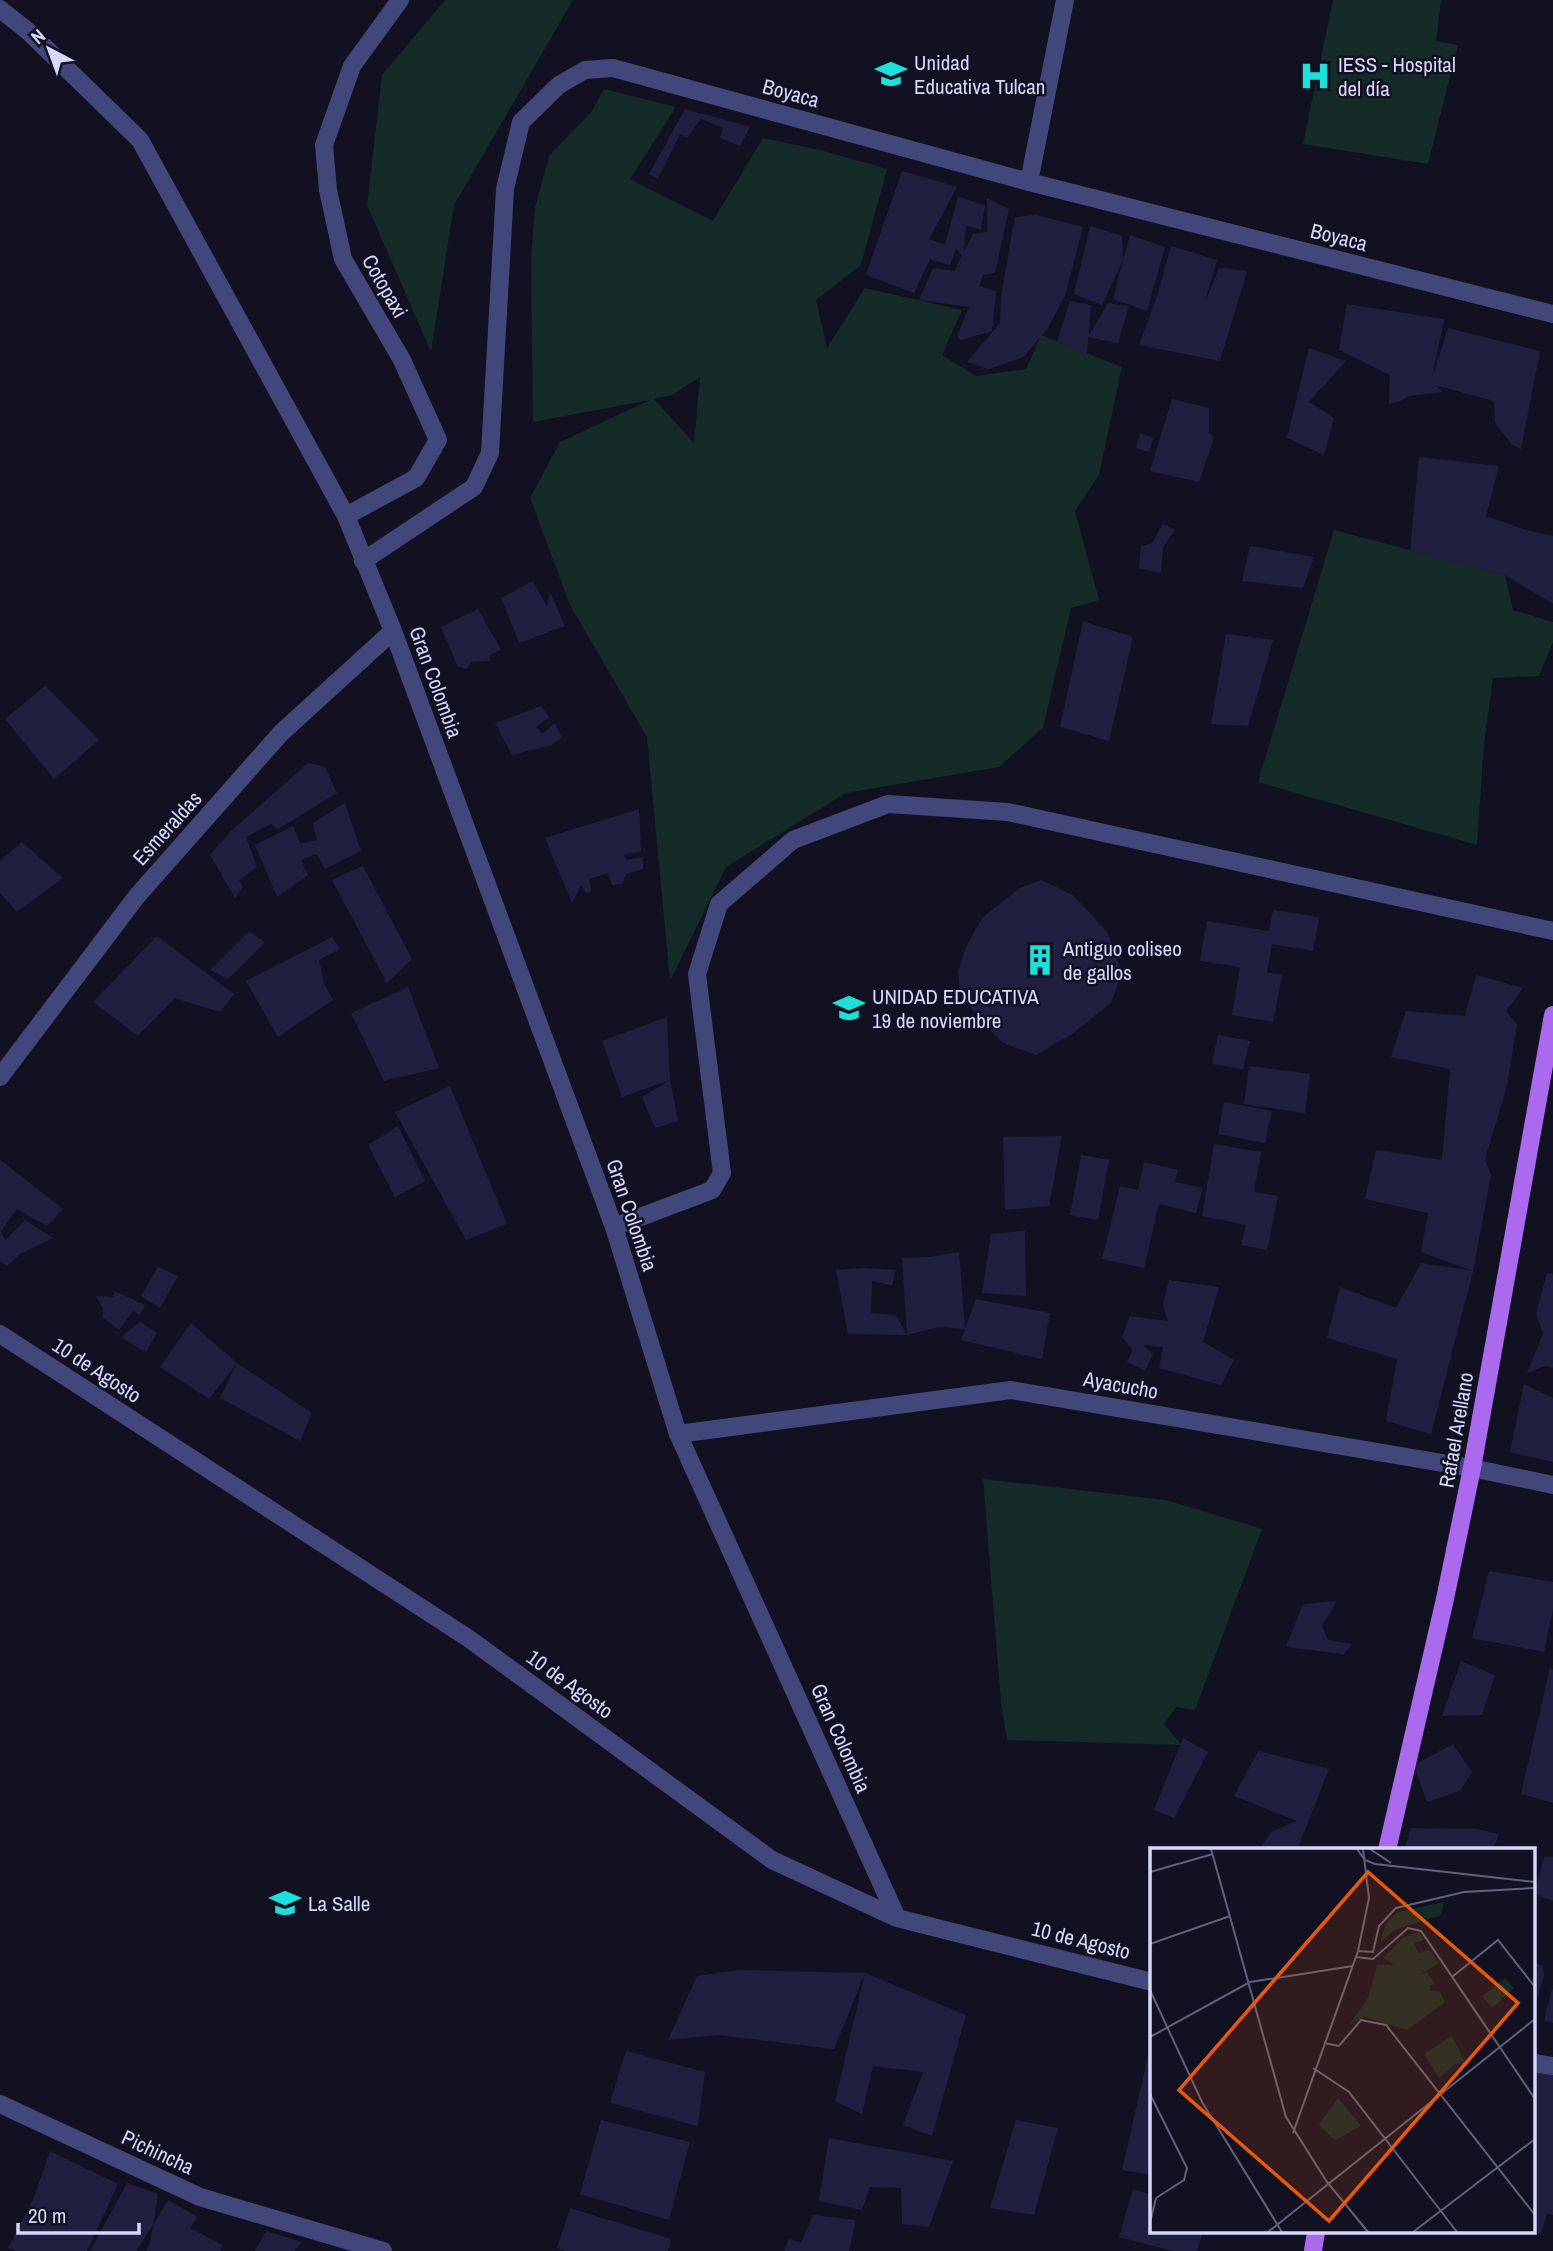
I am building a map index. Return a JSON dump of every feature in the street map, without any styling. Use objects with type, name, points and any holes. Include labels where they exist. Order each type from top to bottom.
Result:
[{"type":"main road","name":"Rafael Arellano","points":[[1387,1848],[1472,1468],[1553,1015]]},
{"type":"street","name":"Cotopaxi","points":[[346,516],[416,478],[438,440],[402,360],[343,259],[328,190],[324,145],[352,66],[400,0]]},
{"type":"street","points":[[1029,181],[1065,0]]},
{"type":"street","points":[[0,1],[29,32]]},
{"type":"street","points":[[0,9],[29,32]]},
{"type":"street","name":"Gran Colombia","points":[[29,32],[140,140],[346,516],[393,631],[614,1227],[678,1434],[897,1918]]},
{"type":"street","name":"Boyaca","points":[[363,561],[474,487],[490,453],[505,189],[521,122],[559,85],[585,70],[613,68],[1029,181],[1553,314]]},
{"type":"street","name":"Esmeraldas","points":[[0,1077],[136,896],[281,733],[393,631]]},
{"type":"street","points":[[614,1227],[712,1189],[722,1173],[696,974],[719,904],[793,840],[888,804],[1008,812],[1553,931]]},
{"type":"street","name":"10 de Agosto","points":[[0,1334],[468,1637],[772,1860],[897,1918],[1150,1981]]},
{"type":"street","name":"Ayacucho","points":[[678,1434],[1011,1390],[1472,1468],[1553,1485]]},
{"type":"street","name":"Pichincha","points":[[0,2104],[200,2197],[383,2251]]},
{"type":"green space","points":[[445,0],[573,0],[454,205],[431,352],[367,205],[382,75]]},
{"type":"green space","points":[[1333,0],[1441,0],[1436,41],[1458,45],[1428,164],[1303,144]]},
{"type":"green space","points":[[604,89],[676,107],[630,179],[713,221],[763,138],[820,150],[887,169],[861,265],[816,300],[827,348],[865,288],[962,310],[942,355],[976,376],[1026,369],[1041,335],[1122,367],[1099,475],[1075,511],[1099,600],[1071,608],[1043,728],[999,767],[846,793],[726,867],[670,981],[647,737],[570,605],[530,498],[560,442],[650,400],[533,422],[531,258],[535,208],[549,156],[592,111]],"holes":[[[700,377],[694,443],[654,399],[672,395]]]},
{"type":"green space","points":[[1334,530],[1505,575],[1513,610],[1553,622],[1553,642],[1539,676],[1493,678],[1484,743],[1477,845],[1258,782]]},
{"type":"green space","points":[[983,1479],[1166,1500],[1262,1529],[1195,1710],[1176,1707],[1164,1724],[1182,1745],[1007,1740],[1001,1703]]},
{"type":"building","points":[[685,109],[750,127],[740,146],[720,138],[723,128],[701,119],[687,138],[680,134],[658,179],[649,174]]},
{"type":"building","points":[[902,171],[957,187],[929,239],[945,245],[958,196],[985,206],[981,229],[966,226],[964,252],[973,234],[987,232],[987,198],[1009,209],[995,273],[983,275],[979,286],[996,291],[992,331],[961,340],[957,336],[969,307],[919,300],[933,268],[955,271],[962,255],[956,249],[950,265],[930,259],[914,293],[866,275]]},
{"type":"building","points":[[1036,215],[1083,227],[1065,296],[1047,329],[1024,357],[989,369],[967,362],[1000,323],[1001,296],[1015,217]]},
{"type":"building","points":[[1090,226],[1122,236],[1123,260],[1102,305],[1074,294]]},
{"type":"building","points":[[1130,235],[1165,247],[1147,311],[1113,299]]},
{"type":"building","points":[[1171,246],[1217,260],[1205,302],[1219,268],[1247,271],[1220,361],[1139,345]]},
{"type":"building","points":[[1070,301],[1091,305],[1087,354],[1057,342]]},
{"type":"building","points":[[1108,303],[1129,306],[1118,343],[1088,337]]},
{"type":"building","points":[[1347,304],[1444,319],[1432,378],[1448,328],[1540,351],[1521,449],[1512,445],[1495,422],[1494,401],[1435,385],[1443,392],[1409,396],[1389,404],[1390,375],[1339,350]]},
{"type":"building","points":[[1309,348],[1346,361],[1309,402],[1334,418],[1324,455],[1287,438]]},
{"type":"building","points":[[1172,399],[1209,408],[1209,432],[1214,438],[1199,482],[1150,471]]},
{"type":"building","points":[[1140,433],[1153,438],[1149,452],[1136,448]]},
{"type":"building","points":[[1419,457],[1499,466],[1486,516],[1553,536],[1553,604],[1505,575],[1410,551]]},
{"type":"building","points":[[1163,524],[1175,530],[1163,547],[1161,573],[1139,568],[1141,546],[1152,543]]},
{"type":"building","points":[[1250,546],[1314,557],[1303,588],[1242,581]]},
{"type":"building","points":[[533,581],[547,607],[550,592],[565,626],[519,643],[501,598]]},
{"type":"building","points":[[478,609],[501,650],[490,655],[490,661],[472,662],[467,669],[458,667],[441,627]]},
{"type":"building","points":[[1083,621],[1133,637],[1109,741],[1060,727]]},
{"type":"building","points":[[1226,634],[1273,640],[1248,726],[1211,724]]},
{"type":"building","points":[[45,686],[99,740],[54,779],[5,719]]},
{"type":"building","points":[[541,706],[549,717],[536,727],[542,734],[555,723],[562,738],[552,745],[512,755],[495,723]]},
{"type":"building","points":[[308,763],[325,767],[337,793],[278,829],[271,824],[246,837],[257,867],[239,880],[243,888],[235,898],[210,855],[231,831]]},
{"type":"building","points":[[345,803],[361,851],[325,869],[317,854],[301,860],[308,875],[277,897],[255,845],[293,826],[300,844],[317,840],[313,823]]},
{"type":"building","points":[[639,809],[641,851],[624,855],[626,860],[643,857],[643,869],[626,874],[622,884],[612,885],[608,873],[589,879],[591,891],[586,893],[581,885],[572,903],[545,838]]},
{"type":"building","points":[[22,842],[63,878],[17,912],[0,893],[0,861]]},
{"type":"building","points":[[363,866],[412,959],[387,983],[332,880]]},
{"type":"building","name":"Antiguo coliseo de gallos","points":[[1041,880],[1073,895],[1108,933],[1122,972],[1111,1003],[1072,1034],[1036,1055],[1003,1043],[981,1021],[960,993],[958,972],[966,947],[982,918],[1020,888]]},
{"type":"building","points":[[1273,910],[1319,917],[1313,951],[1272,944],[1267,972],[1282,975],[1273,1022],[1232,1015],[1240,967],[1200,961],[1207,921],[1269,931]]},
{"type":"building","points":[[249,931],[265,942],[228,979],[210,970]]},
{"type":"building","points":[[157,936],[234,994],[220,1012],[175,998],[138,1036],[93,1002]]},
{"type":"building","points":[[332,937],[340,949],[319,960],[324,983],[333,1000],[278,1037],[246,981]]},
{"type":"building","points":[[1476,975],[1523,988],[1506,1011],[1517,1024],[1506,1090],[1485,1159],[1491,1175],[1473,1271],[1421,1252],[1428,1213],[1365,1199],[1376,1150],[1442,1160],[1450,1069],[1391,1057],[1406,1011],[1465,1016]]},
{"type":"building","points":[[408,987],[439,1068],[384,1081],[351,1013]]},
{"type":"building","points":[[667,1017],[670,1080],[622,1097],[602,1041]]},
{"type":"building","points":[[1218,1035],[1250,1041],[1243,1069],[1212,1064]]},
{"type":"building","points":[[1249,1066],[1310,1074],[1305,1113],[1244,1104]]},
{"type":"building","points":[[670,1080],[678,1121],[655,1128],[642,1097]]},
{"type":"building","points":[[450,1086],[507,1224],[466,1240],[395,1112]]},
{"type":"building","points":[[1224,1102],[1272,1111],[1265,1143],[1218,1134]]},
{"type":"building","points":[[398,1126],[425,1181],[395,1197],[368,1145]]},
{"type":"building","points":[[1062,1136],[1049,1206],[1005,1210],[1003,1137]]},
{"type":"building","points":[[1214,1144],[1261,1152],[1254,1192],[1278,1196],[1267,1250],[1241,1245],[1246,1225],[1202,1216]]},
{"type":"building","points":[[1081,1155],[1109,1160],[1098,1220],[1070,1215]]},
{"type":"building","points":[[0,1160],[63,1209],[47,1226],[17,1209],[1,1231],[5,1241],[25,1220],[53,1238],[20,1254],[7,1266],[0,1261]]},
{"type":"building","points":[[1144,1162],[1178,1170],[1175,1182],[1203,1188],[1196,1213],[1159,1204],[1144,1268],[1102,1259],[1120,1186],[1138,1190]]},
{"type":"building","points":[[1025,1231],[1026,1296],[982,1293],[991,1234]]},
{"type":"building","points":[[959,1252],[965,1329],[938,1327],[907,1335],[902,1258]]},
{"type":"building","points":[[1421,1263],[1473,1271],[1431,1434],[1386,1421],[1397,1359],[1327,1338],[1340,1287],[1396,1308]]},
{"type":"building","points":[[158,1267],[178,1276],[160,1308],[141,1296]]},
{"type":"building","points":[[836,1270],[896,1270],[892,1285],[872,1281],[871,1313],[896,1315],[907,1335],[848,1334]]},
{"type":"building","points":[[1547,1273],[1553,1274],[1553,1368],[1546,1366],[1527,1373],[1543,1334],[1536,1313]]},
{"type":"building","points":[[1169,1280],[1219,1287],[1203,1342],[1234,1360],[1221,1385],[1159,1368],[1163,1347],[1143,1345],[1153,1354],[1145,1371],[1127,1362],[1133,1350],[1122,1337],[1130,1316],[1168,1321],[1163,1305]]},
{"type":"building","points":[[115,1291],[145,1305],[140,1315],[133,1311],[119,1330],[102,1317],[103,1309],[96,1296],[113,1297]]},
{"type":"building","points":[[976,1299],[1050,1313],[1042,1359],[961,1340]]},
{"type":"building","points":[[140,1322],[157,1333],[146,1352],[121,1337]]},
{"type":"building","points":[[191,1323],[237,1363],[209,1399],[160,1367]]},
{"type":"building","points":[[237,1363],[312,1413],[300,1441],[220,1398]]},
{"type":"building","points":[[1524,1384],[1553,1398],[1553,1462],[1510,1452]]},
{"type":"building","points":[[1489,1571],[1553,1582],[1553,1609],[1544,1652],[1472,1638]]},
{"type":"building","points":[[1337,1601],[1322,1626],[1328,1640],[1352,1644],[1344,1654],[1286,1647],[1303,1604]]},
{"type":"building","points":[[1461,1661],[1495,1675],[1482,1715],[1442,1716]]},
{"type":"building","points":[[1550,1668],[1553,1670],[1553,1803],[1521,1794]]},
{"type":"building","points":[[1183,1738],[1208,1752],[1174,1818],[1154,1810]]},
{"type":"building","points":[[1453,1744],[1472,1772],[1460,1791],[1427,1802],[1414,1765]]},
{"type":"building","points":[[1258,1751],[1329,1769],[1298,1848],[1260,1848],[1271,1832],[1297,1821],[1234,1796]]},
{"type":"building","points":[[1411,1828],[1477,1829],[1499,1834],[1494,1848],[1405,1848]]},
{"type":"building","points":[[1544,1857],[1553,1857],[1553,1901],[1536,1895]]},
{"type":"building","points":[[1536,1964],[1543,1966],[1544,1976],[1536,2002]]},
{"type":"building","points":[[738,1970],[865,1973],[834,2049],[718,2035],[668,2040],[697,1976]]},
{"type":"building","points":[[865,1973],[966,2015],[932,2136],[903,2125],[923,2072],[873,2066],[862,2114],[835,2101]]},
{"type":"building","points":[[1553,1990],[1553,2023],[1544,2021]]},
{"type":"building","points":[[1150,2047],[1150,2175],[1122,2170]]},
{"type":"building","points":[[626,2051],[705,2072],[698,2126],[610,2103]]},
{"type":"building","points":[[1536,2066],[1553,2070],[1553,2215],[1547,2213],[1541,2234],[1536,2233]]},
{"type":"building","points":[[601,2120],[690,2142],[669,2220],[580,2194]]},
{"type":"building","points":[[1016,2120],[1058,2128],[1034,2215],[990,2208]]},
{"type":"building","points":[[829,2138],[953,2161],[929,2227],[902,2224],[901,2188],[870,2187],[862,2210],[819,2201]]},
{"type":"building","points":[[50,2151],[118,2184],[87,2251],[16,2251],[8,2248],[33,2200]]},
{"type":"building","points":[[127,2183],[158,2194],[153,2225],[136,2251],[90,2251]]},
{"type":"building","points":[[1133,2189],[1150,2194],[1150,2234],[1202,2234],[1197,2251],[1173,2251],[1119,2237]]},
{"type":"building","points":[[168,2200],[198,2217],[190,2228],[223,2245],[220,2251],[146,2251],[153,2225]]},
{"type":"building","points":[[570,2208],[671,2239],[668,2251],[566,2251],[557,2248]]},
{"type":"building","points":[[813,2215],[856,2220],[849,2251],[784,2251],[789,2239],[801,2243]]},
{"type":"building","points":[[266,2231],[302,2242],[294,2251],[255,2251]]},
{"type":"place","name":"Unidad Educativa Tulcan","points":[[891,74]]},
{"type":"place","name":"IESS - Hospital del día","points":[[1315,76]]},
{"type":"place","name":"Antiguo coliseo de gallos","points":[[1040,960]]},
{"type":"place","name":"UNIDAD EDUCATIVA 19 de noviembre","points":[[849,1008]]},
{"type":"place","name":"La Salle","points":[[285,1903]]}]
